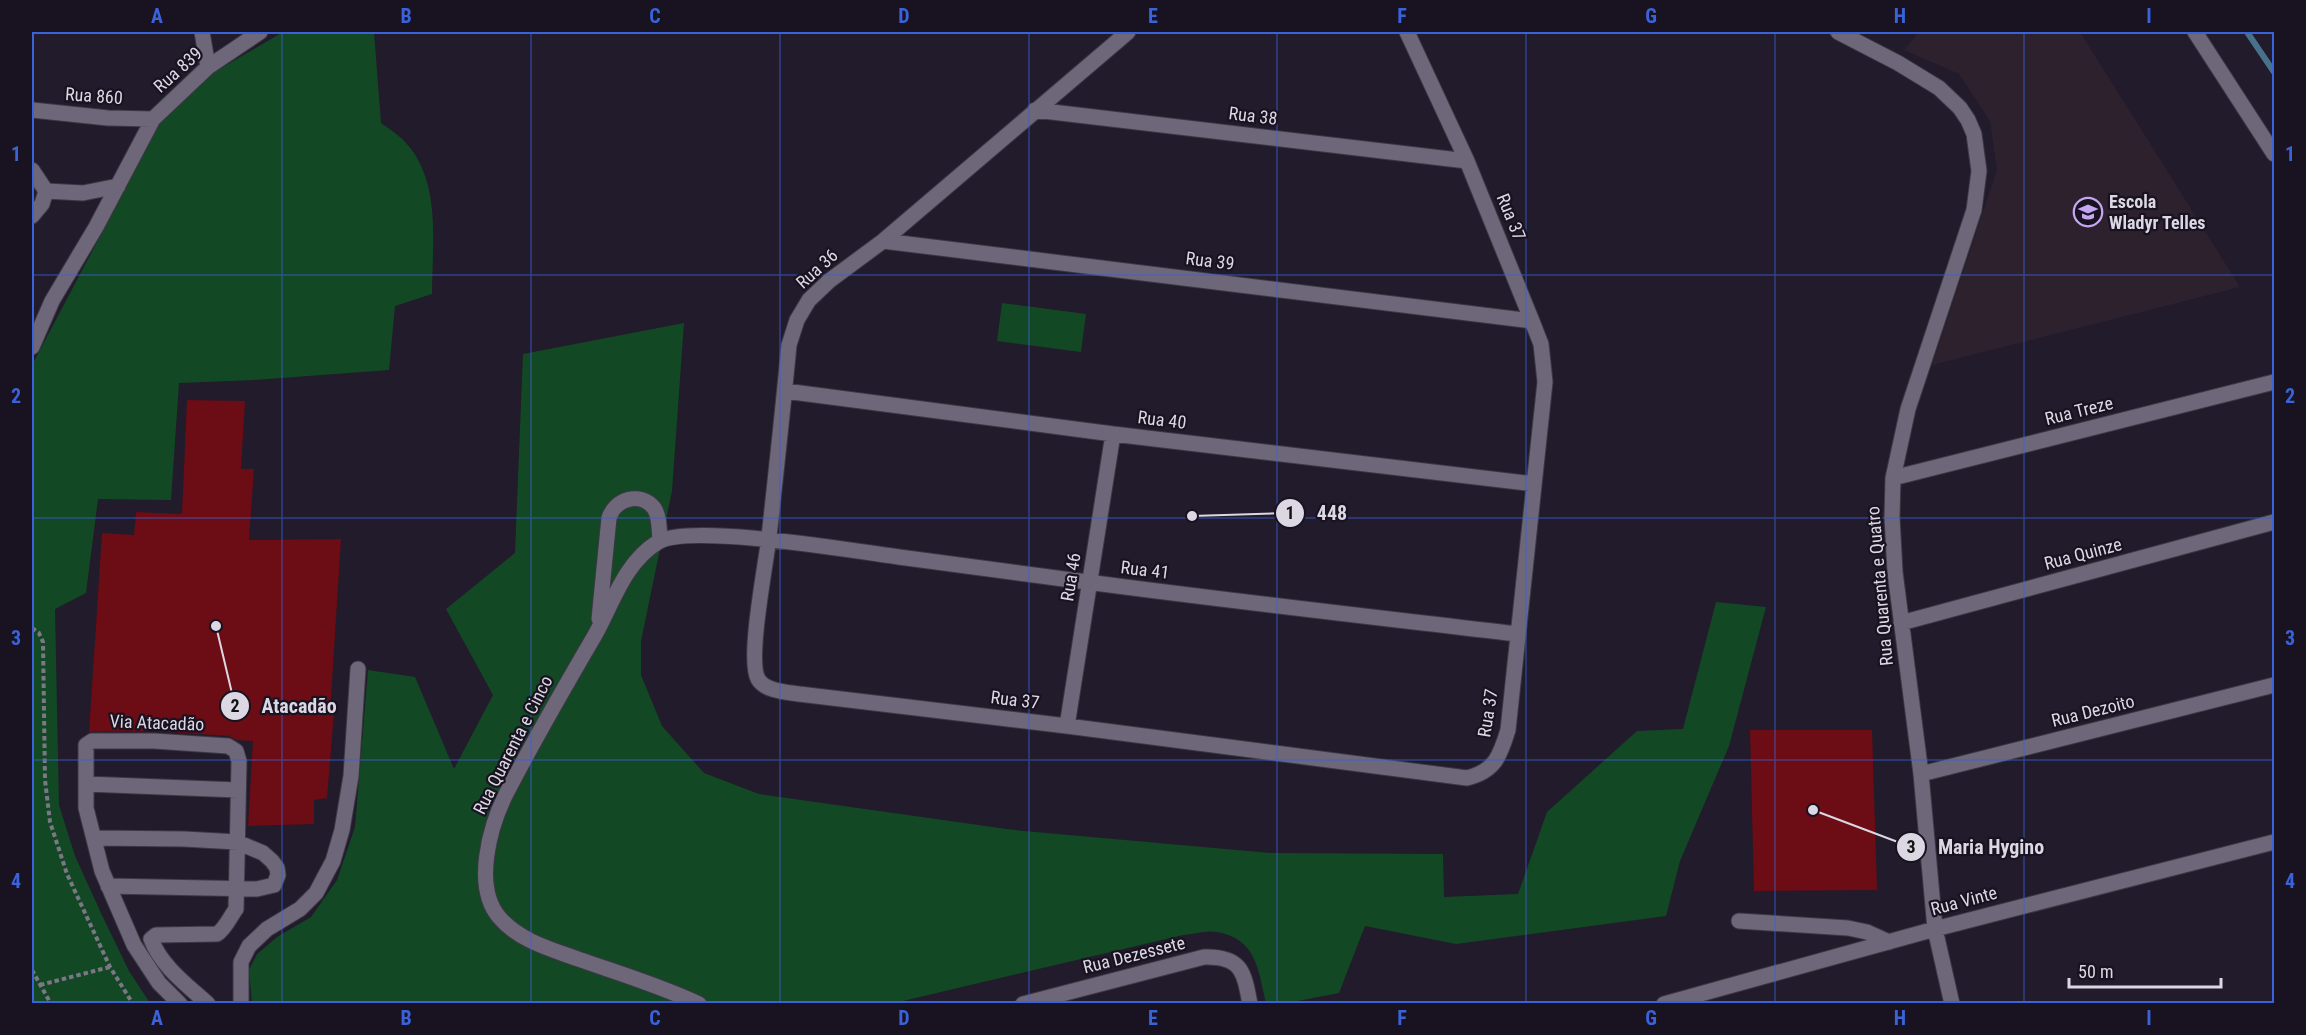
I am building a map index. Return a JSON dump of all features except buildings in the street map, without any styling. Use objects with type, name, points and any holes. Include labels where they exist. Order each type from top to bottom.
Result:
[{"type":"street","points":[[202,32],[208,67]]},
{"type":"street","name":"Rua 839","points":[[32,347],[52,301],[118,186],[153,119],[208,67],[260,32]]},
{"type":"street","name":"Rua 36","points":[[768,688],[761,684],[756,676],[756,634],[769,539],[789,345],[797,320],[809,300],[829,281],[883,241],[1128,32]]},
{"type":"street","name":"Rua 37","points":[[768,688],[799,694],[1467,778],[1482,774],[1494,763],[1508,730],[1545,382],[1541,344],[1467,161],[1407,32]]},
{"type":"street","name":"Rua Quarenta e Quatro","points":[[1838,32],[1898,63],[1939,88],[1960,108],[1974,134],[1979,171],[1974,210],[1908,409],[1893,478],[1892,518],[1901,623],[1921,774],[1935,928],[1952,1004]]},
{"type":"street","points":[[2195,32],[2274,154]]},
{"type":"street","name":"Rua 860","points":[[32,110],[108,118],[153,119]]},
{"type":"street","name":"Rua 38","points":[[1035,110],[1467,161]]},
{"type":"street","points":[[32,170],[46,191]]},
{"type":"street","points":[[46,191],[83,193],[118,186]]},
{"type":"street","points":[[32,216],[42,204],[46,191]]},
{"type":"street","name":"Rua 39","points":[[883,241],[1532,321]]},
{"type":"street","name":"Rua Treze","points":[[1893,478],[2274,382]]},
{"type":"street","name":"Rua 40","points":[[785,391],[1113,434],[1534,484]]},
{"type":"street","name":"Rua 46","points":[[1067,726],[1113,434]]},
{"type":"street","points":[[598,629],[609,518],[612,509],[620,502],[631,499],[644,500],[653,508],[658,519],[660,541],[673,537],[698,536],[769,539]]},
{"type":"street","name":"Rua Quinze","points":[[1901,623],[2274,522]]},
{"type":"street","name":"Rua 41","points":[[769,539],[1090,583],[1517,634]]},
{"type":"street","name":"Rua Quarenta e Cinco","points":[[660,541],[640,557],[620,585],[598,629],[541,726],[495,816],[486,859],[487,889],[495,914],[513,931],[541,945],[699,1004]]},
{"type":"street","points":[[241,1004],[241,962],[249,946],[267,929],[300,909],[316,893],[333,861],[342,830],[351,776],[358,669]]},
{"type":"street","name":"Rua Dezoito","points":[[1921,774],[2274,685]]},
{"type":"street","name":"Via Atacadão","points":[[158,935],[217,934],[223,930],[227,920],[236,909],[238,756],[233,748],[228,746],[154,741],[89,742],[86,745],[86,808],[108,886],[134,945],[159,983],[180,1004]]},
{"type":"street","points":[[86,784],[238,790]]},
{"type":"street","points":[[94,838],[184,838],[237,842],[263,853],[278,868],[278,881],[268,888],[108,886]]},
{"type":"street","name":"Rua Vinte","points":[[1664,1004],[1935,928],[2274,842]]},
{"type":"street","points":[[122,920],[134,931],[158,935]]},
{"type":"street","points":[[1739,921],[1848,928],[1867,932],[1889,942]]},
{"type":"street","points":[[158,935],[151,939],[159,956],[208,1004]]},
{"type":"street","name":"Rua Dezessete","points":[[1023,1004],[1204,957],[1220,956],[1232,960],[1241,969],[1246,979],[1250,1004]]},
{"type":"path","points":[[32,628],[39,633],[43,642],[45,780],[50,822],[67,874],[110,967],[133,1004]]},
{"type":"path","points":[[40,985],[110,967]]},
{"type":"path","points":[[32,970],[51,1004]]},
{"type":"shaded area","name":"Escola Wladyr Telles","points":[[1919,32],[2080,32],[2240,287],[1932,365],[1997,170],[1990,121],[1959,74],[1904,50]]},
{"type":"green space","points":[[283,32],[374,32],[381,123],[403,140],[417,159],[430,195],[433,215],[432,294],[395,306],[389,370],[179,383],[171,500],[98,499],[86,593],[55,609],[59,805],[75,856],[101,913],[129,971],[150,1003],[32,1003],[32,365],[160,123],[216,71]]},
{"type":"green space","points":[[1002,303],[1086,314],[1081,352],[997,341]]},
{"type":"green space","points":[[684,323],[672,491],[641,641],[641,675],[662,726],[704,773],[759,794],[1014,830],[1270,853],[1443,854],[1444,897],[1518,894],[1547,812],[1637,731],[1683,729],[1716,602],[1766,607],[1729,746],[1680,861],[1666,916],[1456,944],[1365,926],[1339,993],[1282,1004],[1266,1003],[1254,958],[1240,941],[1209,931],[1183,935],[890,1004],[252,1003],[249,970],[257,954],[277,937],[311,917],[337,880],[355,827],[368,670],[415,677],[454,769],[493,695],[446,609],[515,553],[523,354]]},
{"type":"waterway","points":[[2247,32],[2274,72]]},
{"type":"place","name":"Escola Wladyr Telles","points":[[2088,212]]},
{"type":"place","name":"448","points":[[1192,516]]},
{"type":"place","name":"Atacadão","points":[[216,626]]},
{"type":"place","name":"Maria Hygino","points":[[1813,810]]}]
